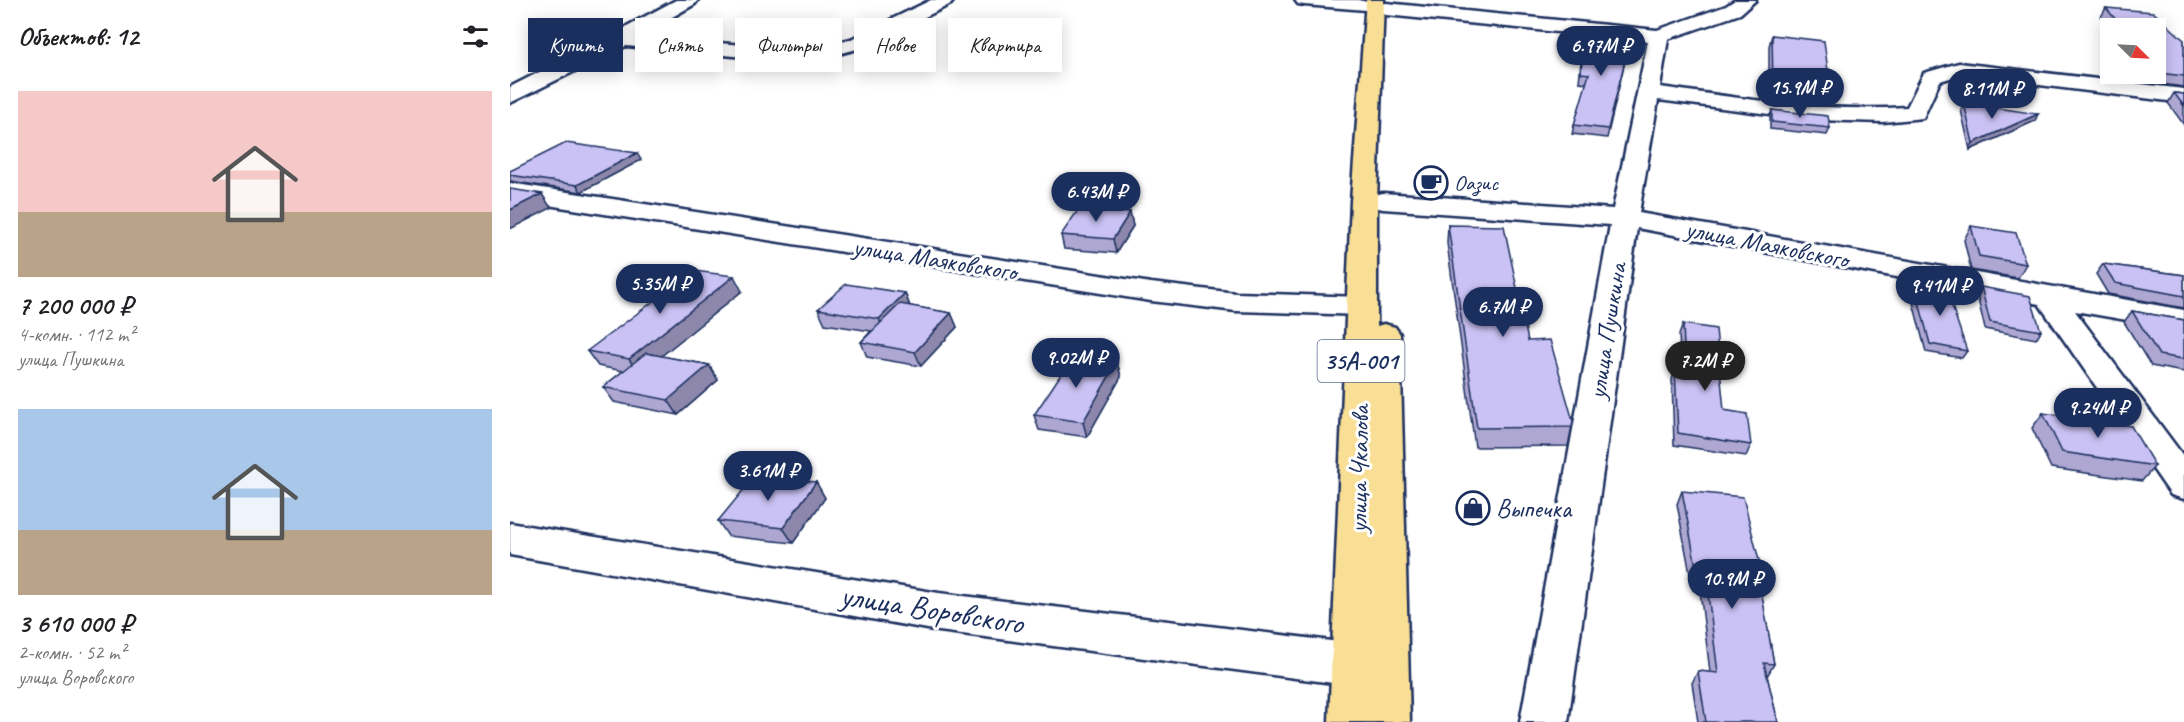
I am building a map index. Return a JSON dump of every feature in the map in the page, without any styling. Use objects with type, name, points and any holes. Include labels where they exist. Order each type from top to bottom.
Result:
[{"type":"main road","name":"улица Чкалова","points":[[1380,4],[1374,201],[1371,667],[1386,722]]},
{"type":"main road","name":"улица Чкалова","points":[[1353,722],[1371,667]]},
{"type":"street","points":[[623,40],[634,30],[689,0]]},
{"type":"street","points":[[623,40],[777,54],[819,53],[858,43],[945,0]]},
{"type":"street","points":[[1304,0],[1380,4],[1659,36],[1733,10],[1747,0]]},
{"type":"street","name":"улица Пушкина","points":[[1544,722],[1625,218],[1659,36]]},
{"type":"street","points":[[1650,92],[1838,115],[1894,116],[1915,113],[1932,77],[1959,69],[2184,96]]},
{"type":"street","points":[[510,96],[555,72]]},
{"type":"street","name":"улица Маяковского","points":[[510,191],[1151,292],[1236,302],[1373,307]]},
{"type":"street","name":"улица Маяковского","points":[[1374,201],[1625,218],[2184,320]]},
{"type":"street","points":[[2049,297],[2184,485]]},
{"type":"street","name":"улица Воровского","points":[[510,539],[939,612],[1371,667]]},
{"type":"building","points":[[2106,8],[2153,12],[2160,18],[2114,18]]},
{"type":"building","points":[[2166,24],[2184,40],[2184,76],[2166,74]]},
{"type":"building","points":[[1584,30],[1631,36],[1608,129],[1574,125],[1589,74],[1581,73]]},
{"type":"building","points":[[1772,35],[1824,41],[1831,93],[1773,88]]},
{"type":"building","points":[[2174,93],[2184,94],[2184,106]]},
{"type":"building","points":[[1964,103],[2038,114],[1973,143]]},
{"type":"building","points":[[1772,110],[1828,116],[1830,128],[1772,122]]},
{"type":"building","points":[[566,143],[637,153],[577,185],[510,175],[510,171]]},
{"type":"building","points":[[510,189],[542,194],[510,210]]},
{"type":"building","points":[[1080,207],[1130,212],[1113,239],[1061,235]]},
{"type":"building","points":[[1448,225],[1504,226],[1528,341],[1550,340],[1573,421],[1572,427],[1477,428]]},
{"type":"building","points":[[1971,226],[2016,233],[2026,264],[1979,256]]},
{"type":"building","points":[[2103,264],[2184,275],[2184,296],[2115,283]]},
{"type":"building","points":[[694,271],[734,276],[629,359],[587,351]]},
{"type":"building","points":[[1914,283],[1946,288],[1967,351],[1930,344]]},
{"type":"building","points":[[846,284],[905,293],[879,319],[818,309]]},
{"type":"building","points":[[1981,287],[2030,296],[2041,331],[1990,322]]},
{"type":"building","points":[[900,304],[951,313],[915,352],[861,342]]},
{"type":"building","points":[[2132,311],[2184,320],[2184,359],[2159,355]]},
{"type":"building","points":[[1683,324],[1716,329],[1724,410],[1747,414],[1751,445],[1678,433],[1675,368],[1685,370]]},
{"type":"building","points":[[646,353],[709,365],[668,400],[603,387]]},
{"type":"building","points":[[1073,356],[1117,362],[1083,422],[1034,415]]},
{"type":"building","points":[[2043,413],[2131,426],[2155,466],[2062,452]]},
{"type":"building","points":[[754,477],[816,482],[783,528],[718,521]]},
{"type":"building","points":[[1682,491],[1743,497],[1765,584],[1760,584],[1774,664],[1764,663],[1778,722],[1706,722],[1698,671],[1718,673],[1706,578],[1698,577]]},
{"type":"place","name":"Оазис","points":[[1431,183]]},
{"type":"place","name":"Выпечка","points":[[1473,508]]}]
